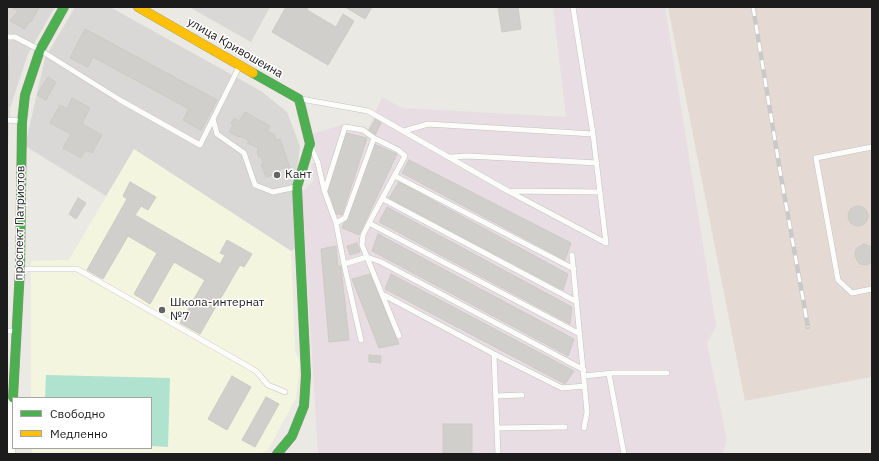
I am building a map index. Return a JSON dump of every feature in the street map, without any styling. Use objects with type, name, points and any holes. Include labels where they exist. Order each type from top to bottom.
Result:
[{"type":"street","name":"проспект Патриотов","points":[[13,397],[20,269],[22,122],[25,96],[40,50],[64,7]]},
{"type":"street","name":"улица Кривошеина","points":[[138,7],[299,99]]},
{"type":"street","points":[[277,454],[292,436],[304,406],[306,375],[297,187],[310,144],[299,99]]},
{"type":"street","points":[[10,454],[12,419]]},
{"type":"lane","points":[[299,99],[368,112],[606,243],[593,134],[573,7]]},
{"type":"lane","points":[[7,37],[15,37],[40,50],[120,100],[200,145],[240,65]]},
{"type":"lane","points":[[213,119],[218,134],[244,153],[255,185],[273,192],[297,187]]},
{"type":"lane","points":[[7,120],[22,122]]},
{"type":"lane","points":[[404,131],[428,124],[593,134]]},
{"type":"lane","points":[[324,190],[345,128],[363,130],[374,138],[398,150],[405,156],[363,235],[362,245],[384,295],[399,336]]},
{"type":"lane","points":[[336,224],[345,218],[374,138]]},
{"type":"lane","points":[[310,144],[318,163],[324,190],[336,224],[361,340]]},
{"type":"lane","points":[[872,147],[816,158],[838,280],[852,292],[872,289]]},
{"type":"lane","points":[[450,158],[469,156],[597,163]]},
{"type":"lane","points":[[395,176],[574,269]]},
{"type":"lane","points":[[508,190],[600,192]]},
{"type":"lane","points":[[383,199],[577,302]]},
{"type":"lane","points":[[369,223],[580,334]]},
{"type":"lane","points":[[572,255],[587,412],[584,428]]},
{"type":"lane","points":[[344,264],[367,257],[381,262],[584,370]]},
{"type":"lane","points":[[20,269],[77,269],[256,371],[268,385],[286,392]]},
{"type":"lane","points":[[384,295],[494,354],[562,388],[585,386]]},
{"type":"lane","points":[[7,331],[17,331]]},
{"type":"lane","points":[[494,354],[498,454]]},
{"type":"lane","points":[[584,376],[667,373]]},
{"type":"lane","points":[[609,374],[624,454]]},
{"type":"lane","points":[[496,396],[522,395]]},
{"type":"lane","points":[[497,428],[565,427]]},
{"type":"shaded area","points":[[7,7],[55,7],[28,54],[10,108],[7,107]]},
{"type":"shaded area","points":[[75,7],[110,7],[261,91],[287,112],[300,146],[294,198],[296,248],[291,251],[134,150],[106,196],[25,146],[45,58]]},
{"type":"shaded area","points":[[189,7],[270,7],[251,42]]},
{"type":"shaded area","points":[[553,7],[665,7],[716,326],[707,343],[727,440],[722,454],[318,454],[302,192],[314,180],[311,164],[320,161],[312,134],[341,125],[368,129],[382,97],[402,108],[566,117]]},
{"type":"shaded area","points":[[668,7],[872,7],[872,377],[745,401]]},
{"type":"shaded area","points":[[7,107],[10,108],[7,167]]},
{"type":"shaded area","name":"Школа-интернат №7","points":[[134,149],[291,251],[295,351],[300,362],[296,398],[268,450],[259,454],[32,454],[32,449],[152,449],[152,397],[31,397],[31,261],[69,260]]},
{"type":"green space","points":[[46,375],[170,378],[168,447],[152,446],[152,397],[45,397]]},
{"type":"building","points":[[10,7],[39,7],[31,22],[29,21],[25,29],[10,21],[18,11]]},
{"type":"building","points":[[286,7],[308,7],[307,10],[336,27],[343,14],[354,21],[328,65],[272,32]]},
{"type":"building","points":[[345,7],[372,7],[365,19]]},
{"type":"building","points":[[498,7],[518,7],[521,29],[502,32]]},
{"type":"building","points":[[85,29],[217,100],[201,130],[183,120],[189,109],[93,57],[88,67],[70,58]]},
{"type":"building","points":[[7,38],[9,79],[7,79]]},
{"type":"building","points":[[48,77],[56,82],[46,100],[37,95]]},
{"type":"building","points":[[72,98],[90,108],[82,124],[102,135],[92,153],[86,150],[81,158],[63,148],[71,134],[50,123],[60,105],[67,109]]},
{"type":"building","points":[[245,112],[270,126],[267,131],[275,135],[276,140],[280,139],[290,168],[286,169],[285,167],[279,170],[281,176],[275,178],[273,175],[266,177],[261,164],[264,163],[261,157],[259,157],[257,151],[259,150],[257,147],[247,143],[249,141],[240,136],[239,137],[229,132],[233,125],[231,124],[234,118],[239,121]]},
{"type":"building","points":[[376,118],[382,121],[375,135],[368,132]]},
{"type":"building","points":[[346,133],[367,138],[342,215],[336,214],[331,197],[326,192]]},
{"type":"building","points":[[374,144],[397,154],[359,235],[342,228]]},
{"type":"building","points":[[409,160],[571,243],[565,260],[402,173]]},
{"type":"building","points":[[130,182],[156,197],[148,210],[141,206],[135,215],[220,264],[225,255],[220,253],[227,240],[252,254],[244,267],[240,265],[200,334],[180,323],[205,280],[174,262],[150,304],[134,294],[157,253],[128,236],[103,279],[87,270],[127,199],[123,196]]},
{"type":"building","points":[[399,182],[568,274],[563,290],[389,198]]},
{"type":"building","points":[[78,198],[86,203],[76,219],[69,214]]},
{"type":"building","points":[[854,206],[862,206],[868,212],[868,220],[862,226],[854,226],[848,220],[848,212]]},
{"type":"building","points":[[387,207],[572,307],[570,324],[379,222]]},
{"type":"building","points":[[378,234],[574,339],[568,356],[372,251]]},
{"type":"building","points":[[357,243],[360,252],[350,255],[347,246]]},
{"type":"building","points":[[864,244],[872,247],[872,262],[867,265],[860,264],[855,256],[856,249]]},
{"type":"building","points":[[336,246],[338,266],[341,266],[349,340],[329,342],[321,249]]},
{"type":"building","points":[[370,274],[399,344],[379,348],[352,279]]},
{"type":"building","points":[[391,274],[574,371],[565,384],[385,289]]},
{"type":"building","points":[[369,355],[381,356],[381,363],[369,362]]},
{"type":"building","points":[[232,376],[251,387],[227,430],[208,419]]},
{"type":"building","points":[[266,397],[279,404],[255,447],[242,440]]},
{"type":"building","points":[[443,424],[472,424],[472,454],[443,454]]},
{"type":"railway","points":[[753,7],[808,327]]},
{"type":"traffic: fast","points":[[13,397],[20,269],[22,122],[25,95],[40,50],[64,7]]},
{"type":"traffic: fast","points":[[253,73],[299,99],[310,144],[297,187],[306,375],[304,406],[292,436],[277,454]]},
{"type":"traffic: slow","points":[[138,7],[253,73]]},
{"type":"place","name":"Кант","points":[[277,175]]},
{"type":"place","name":"Школа-интернат №7","points":[[162,310]]}]
